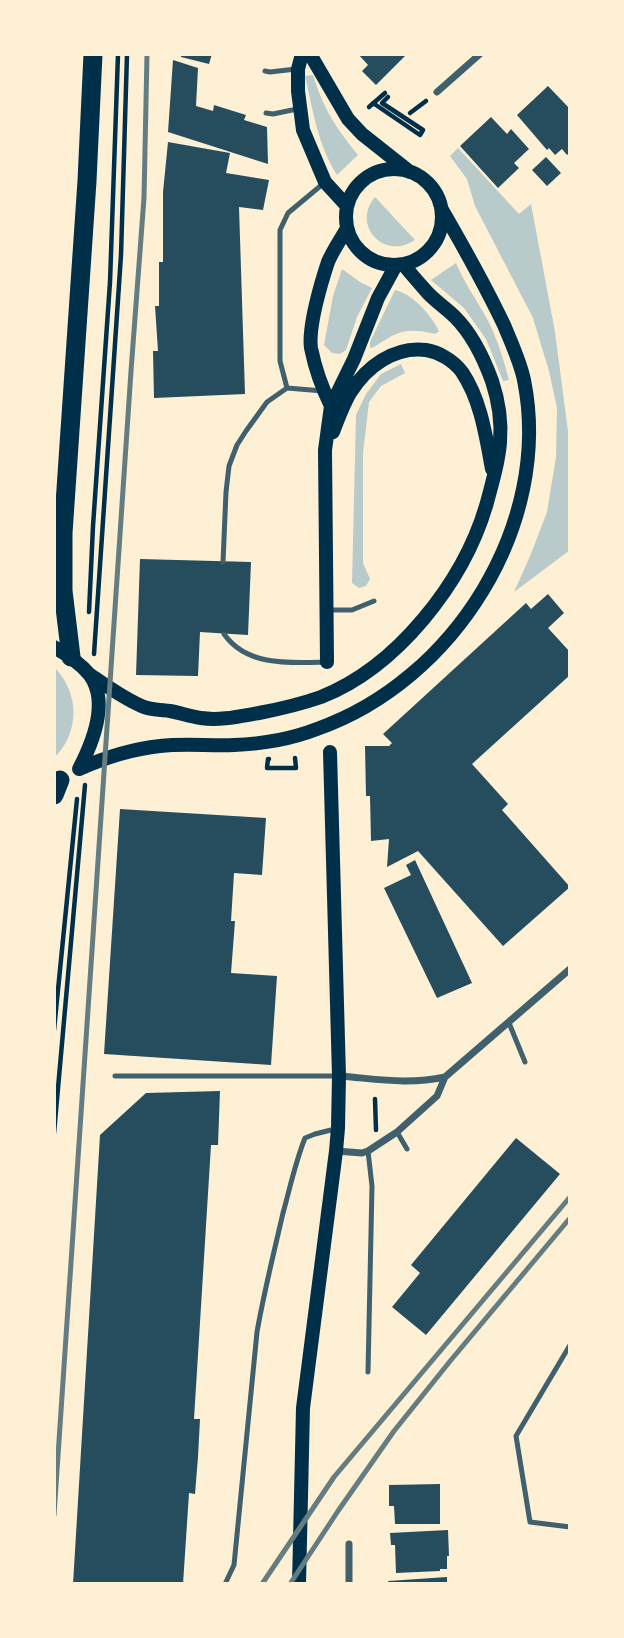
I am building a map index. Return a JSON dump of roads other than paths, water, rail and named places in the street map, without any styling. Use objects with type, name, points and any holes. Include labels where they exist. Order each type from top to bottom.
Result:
[{"type":"highway","points":[[63,652],[63,533],[90,141],[93,54]]},
{"type":"main road","points":[[89,674],[96,687],[97,715],[95,733],[82,773],[102,758],[160,746],[234,745],[279,740],[348,717],[375,702],[420,667],[447,639],[477,600],[501,556],[522,499],[530,442],[524,377],[496,308],[441,208],[434,190],[362,134],[348,119],[310,54]]},
{"type":"main road","points":[[300,62],[298,91],[303,130],[325,182],[347,206]]},
{"type":"main road","points":[[411,173],[400,170],[377,172],[367,178],[351,195],[347,206],[347,228],[357,248],[365,255],[385,264],[399,265],[415,260],[434,244],[442,221],[441,208]]},
{"type":"main road","points":[[331,406],[323,391],[311,346],[313,323],[329,260],[347,228]]},
{"type":"main road","points":[[63,652],[89,674],[146,708],[203,719],[234,717],[298,705],[323,696],[359,677],[409,635],[439,599],[463,561],[481,520],[494,477],[502,428],[492,382],[478,348],[456,318],[399,265]]},
{"type":"main road","points":[[327,662],[326,450],[331,406],[354,359],[384,284],[399,265]]},
{"type":"main road","points":[[326,450],[351,392],[368,369],[390,356],[423,350],[437,353],[451,362],[465,377],[481,413],[494,477]]},
{"type":"main road","points":[[299,1584],[303,1408],[338,1128],[339,1076],[330,752]]},
{"type":"street","points":[[438,92],[480,54]]},
{"type":"street","points":[[336,1151],[368,1152],[397,1132],[437,1096],[445,1077],[570,970]]},
{"type":"street","points":[[339,1076],[400,1082],[445,1077]]},
{"type":"street","points":[[349,1544],[349,1584]]},
{"type":"lane","points":[[265,71],[270,72],[300,62]]},
{"type":"lane","points":[[266,113],[300,109]]},
{"type":"lane","points":[[287,388],[280,361],[280,230],[288,213],[325,182]]},
{"type":"lane","points":[[223,562],[229,466],[237,445],[267,402],[287,388],[323,391]]},
{"type":"lane","points":[[326,610],[352,610],[374,601]]},
{"type":"lane","points":[[224,634],[239,649],[267,660],[327,662]]},
{"type":"lane","points":[[509,1023],[525,1062]]},
{"type":"lane","points":[[115,1076],[339,1076]]},
{"type":"lane","points":[[225,1584],[234,1564],[257,1332],[289,1192],[305,1139],[338,1128]]},
{"type":"lane","points":[[397,1132],[407,1149]]},
{"type":"lane","points":[[368,1152],[372,1186],[368,1372]]},
{"type":"lane","points":[[570,1345],[516,1436],[530,1522],[570,1527]]},
{"type":"railway","points":[[54,1515],[144,198],[147,54]]},
{"type":"railway","points":[[262,1584],[334,1477],[570,1197]]},
{"type":"railway","points":[[290,1584],[394,1431],[570,1218]]}]
